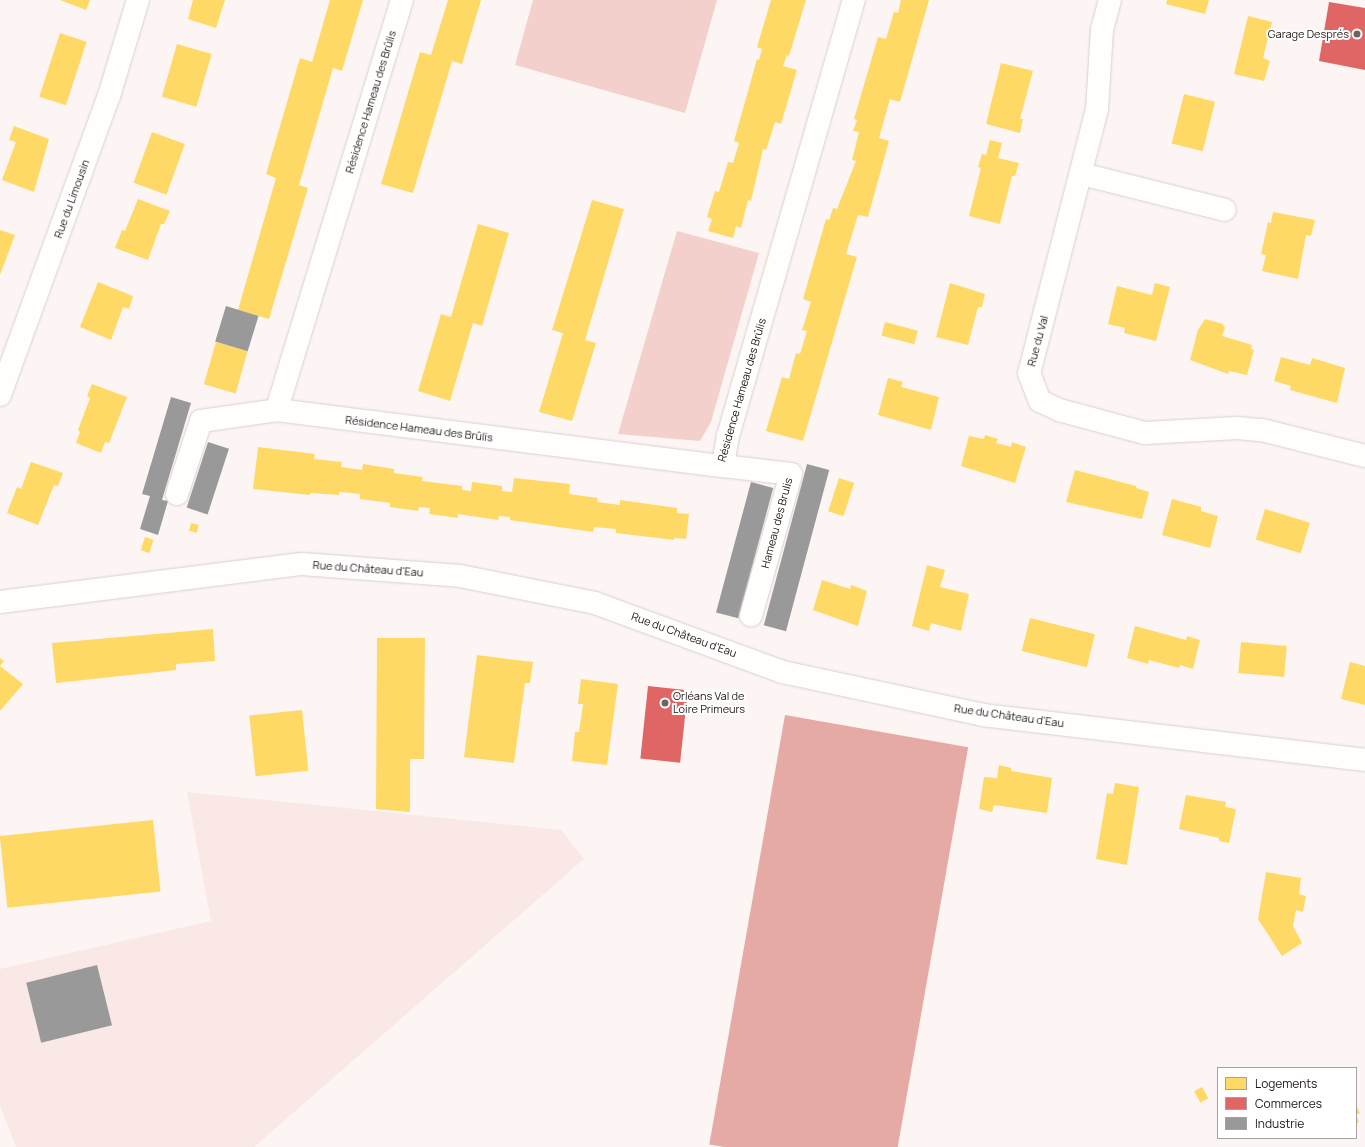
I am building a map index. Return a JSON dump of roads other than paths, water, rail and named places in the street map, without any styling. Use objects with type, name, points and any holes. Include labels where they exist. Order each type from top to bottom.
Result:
[{"type":"street","name":"Rue du Limousin","points":[[0,395],[109,96],[138,0]]},
{"type":"street","name":"Résidence Hameau des Brûlis","points":[[277,410],[402,0]]},
{"type":"street","name":"Résidence Hameau des Brûlis","points":[[177,494],[201,421],[277,410],[723,466],[728,436],[854,0]]},
{"type":"street","name":"Rue du Val","points":[[1110,0],[1102,30],[1098,109],[1029,373],[1040,401],[1059,410],[1145,433],[1237,428],[1262,430],[1365,456]]},
{"type":"street","points":[[1082,174],[1225,210]]},
{"type":"street","name":"Hameau des Brulis","points":[[723,466],[791,474],[751,615]]},
{"type":"street","name":"Rue du Château d'Eau","points":[[0,602],[302,564],[460,576],[595,603],[783,672],[983,715],[1365,760]]},
{"type":"place","name":"Garage Després","points":[[1357,34]]},
{"type":"place","name":"Orléans Val de Loire Primeurs","points":[[665,703]]}]
